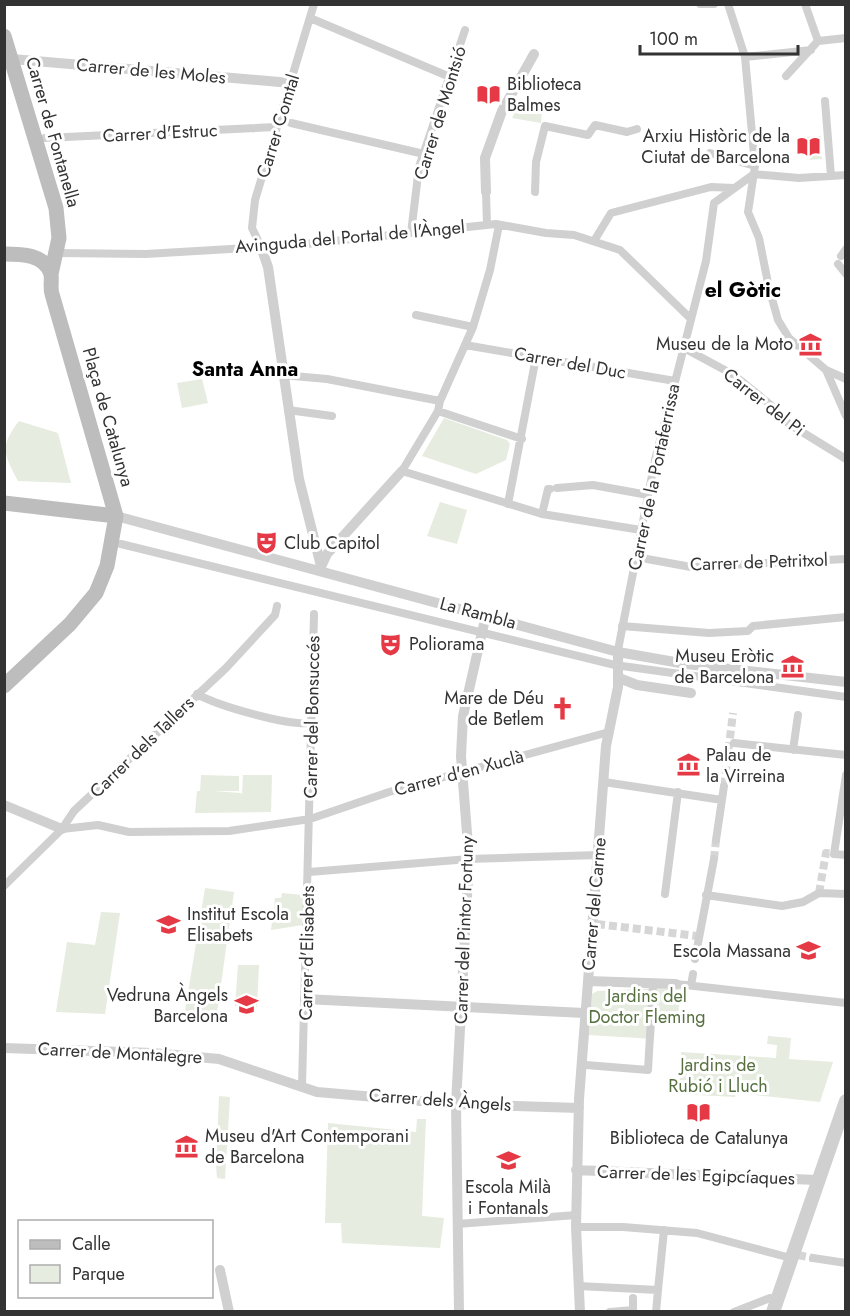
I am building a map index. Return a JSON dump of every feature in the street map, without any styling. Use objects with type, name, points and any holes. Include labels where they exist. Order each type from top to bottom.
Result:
[{"type":"main road","name":"Carrer de Fontanella","points":[[4,36],[56,207],[59,231],[51,274]]},
{"type":"main road","points":[[4,255],[33,256],[45,265],[51,274]]},
{"type":"main road","name":"Plaça de Catalunya","points":[[4,503],[116,516],[52,294],[51,274]]},
{"type":"main road","points":[[4,686],[70,624],[96,592],[107,566],[116,516]]},
{"type":"street","name":"Carrer Comtal","points":[[261,247],[252,228],[255,200],[282,122],[314,4]]},
{"type":"street","points":[[702,5],[714,4]]},
{"type":"street","points":[[728,4],[745,57],[755,170],[748,212],[759,238],[778,320],[789,338],[826,370],[846,379]]},
{"type":"street","points":[[805,4],[818,41]]},
{"type":"street","points":[[310,18],[450,77]]},
{"type":"street","name":"Carrer de Montsió","points":[[411,233],[424,154],[465,30]]},
{"type":"street","points":[[786,76],[818,41],[846,38]]},
{"type":"street","points":[[745,57],[811,50]]},
{"type":"street","points":[[488,225],[485,158],[511,94],[534,54]]},
{"type":"street","name":"Carrer de les Moles","points":[[12,59],[291,83]]},
{"type":"street","points":[[825,101],[831,176]]},
{"type":"street","name":"Carrer d'Estruc","points":[[45,138],[282,122],[424,154]]},
{"type":"street","points":[[535,192],[536,162],[544,126],[588,135],[595,125],[627,132],[637,129]]},
{"type":"street","points":[[710,153],[755,170],[799,178],[846,175]]},
{"type":"street","points":[[594,242],[611,213],[711,187],[734,188],[755,170]]},
{"type":"street","name":"Carrer de la Portaferrissa","points":[[618,651],[648,495],[682,347],[706,261],[714,203],[734,188]]},
{"type":"street","points":[[321,565],[402,471],[438,411],[440,401],[473,327],[490,270],[499,225]]},
{"type":"street","name":"Avinguda del Portal de l'Àngel","points":[[55,253],[146,254],[261,247],[499,225],[573,235],[620,250],[690,319]]},
{"type":"street","points":[[261,247],[268,267],[299,479],[321,565]]},
{"type":"street","points":[[842,256],[846,274]]},
{"type":"street","points":[[416,315],[473,327]]},
{"type":"street","name":"Carrer del Duc","points":[[465,345],[675,381]]},
{"type":"street","name":"Carrer del Pi","points":[[682,347],[734,375],[772,406],[789,424],[846,459]]},
{"type":"street","points":[[508,504],[536,357]]},
{"type":"street","points":[[826,370],[846,416]]},
{"type":"street","points":[[282,375],[327,379],[440,401]]},
{"type":"street","points":[[288,410],[332,416]]},
{"type":"street","points":[[438,411],[522,439]]},
{"type":"street","points":[[402,471],[542,514],[641,530]]},
{"type":"street","points":[[542,514],[548,489],[593,485],[648,495]]},
{"type":"street","name":"La Rambla","points":[[116,516],[321,565],[486,615],[618,651],[686,664],[846,682]]},
{"type":"street","name":"La Rambla","points":[[121,544],[481,634],[618,665],[846,697]]},
{"type":"street","name":"Carrer de Petritxol","points":[[636,557],[691,567],[845,559]]},
{"type":"street","name":"Carrer dels Tallers","points":[[4,886],[62,829],[74,811],[226,668],[275,615],[277,606]]},
{"type":"street","name":"Carrer del Bonsuccés","points":[[310,819],[314,614]]},
{"type":"street","name":"Carrer del Pintor Fortuny","points":[[459,1311],[456,1104],[469,860],[460,773],[463,716],[486,615]]},
{"type":"street","points":[[622,626],[709,633],[748,631],[753,626],[846,617]]},
{"type":"street","name":"Carrer del Carme","points":[[580,1311],[576,1170],[584,1013],[609,732],[619,678],[618,651]]},
{"type":"street","points":[[619,678],[637,685],[691,693]]},
{"type":"street","points":[[813,704],[821,682]]},
{"type":"street","points":[[197,694],[213,703],[265,716],[312,723]]},
{"type":"street","points":[[793,750],[798,715]]},
{"type":"street","name":"Carrer d'en Xuclà","points":[[62,829],[98,825],[129,832],[220,831],[310,819],[389,792],[609,732]]},
{"type":"street","points":[[734,742],[846,754]]},
{"type":"street","points":[[846,775],[834,854],[846,855]]},
{"type":"street","points":[[604,782],[723,800]]},
{"type":"street","points":[[716,840],[724,786]]},
{"type":"street","points":[[665,894],[678,792]]},
{"type":"street","points":[[4,805],[62,829]]},
{"type":"street","name":"Carrer d'Elisabets","points":[[302,1087],[310,819]]},
{"type":"street","points":[[309,872],[469,860],[599,855]]},
{"type":"street","points":[[695,959],[714,859]]},
{"type":"street","points":[[706,895],[782,906],[803,902],[819,893],[846,894]]},
{"type":"street","points":[[691,985],[693,974]]},
{"type":"street","points":[[588,981],[691,985],[846,1003]]},
{"type":"street","points":[[586,1065],[648,1070],[653,984]]},
{"type":"street","points":[[305,999],[584,1013]]},
{"type":"street","name":"Carrer de Montalegre","points":[[4,1048],[153,1053],[219,1059],[302,1087]]},
{"type":"street","name":"Carrer dels Àngels","points":[[302,1087],[317,1092],[456,1104],[579,1108]]},
{"type":"street","points":[[775,1305],[794,1256],[817,1180],[842,1121],[846,1101]]},
{"type":"street","name":"Carrer de les Egipcíaques","points":[[576,1170],[817,1180]]},
{"type":"street","points":[[457,1224],[576,1215]]},
{"type":"street","points":[[576,1227],[697,1233],[794,1256]]},
{"type":"street","points":[[656,1311],[664,1230]]},
{"type":"street","points":[[813,1257],[846,1263]]},
{"type":"street","points":[[220,1270],[229,1311]]},
{"type":"street","points":[[578,1286],[633,1293],[658,1290]]},
{"type":"street","points":[[610,1311],[633,1310],[633,1293]]},
{"type":"street","points":[[734,1311],[770,1298],[775,1305]]},
{"type":"green space","points":[[519,104],[542,111],[541,123],[512,118]]},
{"type":"green space","points":[[821,136],[822,159],[807,160],[804,137]]},
{"type":"green space","points":[[202,379],[208,403],[182,408],[177,383]]},
{"type":"green space","points":[[444,418],[507,440],[510,444],[506,460],[476,474],[422,456]]},
{"type":"green space","points":[[19,421],[58,433],[71,483],[18,481],[9,463],[6,444]]},
{"type":"green space","points":[[440,502],[467,510],[457,544],[427,536]]},
{"type":"green space","points":[[201,775],[239,776],[239,791],[213,791],[241,793],[242,795],[243,775],[272,775],[271,812],[195,813]]},
{"type":"green space","points":[[205,888],[234,892],[216,1020],[184,1017]]},
{"type":"green space","points":[[282,893],[303,895],[303,925],[271,930],[275,898],[281,898]]},
{"type":"green space","points":[[101,912],[120,913],[105,1014],[56,1012],[67,942],[95,945]]},
{"type":"green space","points":[[238,965],[259,965],[257,1007],[235,1006]]},
{"type":"green space","name":"Jardins del Doctor Fleming","points":[[681,987],[677,1024],[655,1023],[654,1039],[589,1035],[592,994],[597,991]]},
{"type":"green space","name":"Jardins de Rubió i Lluch","points":[[768,1036],[791,1038],[789,1059],[833,1062],[820,1102],[736,1093],[735,1097],[679,1094],[681,1052],[776,1058],[777,1045],[767,1044]]},
{"type":"green space","points":[[219,1096],[230,1097],[225,1179],[217,1178],[216,1165]]},
{"type":"green space","points":[[417,1119],[426,1119],[422,1216],[444,1218],[440,1248],[342,1243],[341,1223],[325,1223],[328,1123],[416,1132]]},
{"type":"tunnel","points":[[724,786],[733,713]]},
{"type":"tunnel","points":[[714,859],[716,840]]},
{"type":"tunnel","points":[[819,893],[826,853],[834,854]]},
{"type":"tunnel","points":[[597,924],[697,936]]},
{"type":"tunnel","points":[[798,1255],[813,1258]]},
{"type":"place","name":"Biblioteca Balmes","points":[[489,94]]},
{"type":"place","name":"Arxiu Històric de la Ciutat de Barcelona","points":[[808,146]]},
{"type":"place","name":"Museu de la Moto","points":[[811,344]]},
{"type":"place","name":"Club Capitol","points":[[266,543]]},
{"type":"place","name":"Poliorama","points":[[391,644]]},
{"type":"place","name":"Museu Eròtic de Barcelona","points":[[792,666]]},
{"type":"place","name":"Mare de Déu de Betlem","points":[[562,708]]},
{"type":"place","name":"Palau de la Virreina","points":[[688,765]]},
{"type":"place","name":"Institut Escola Elisabets","points":[[169,924]]},
{"type":"place","name":"Escola Massana","points":[[809,951]]},
{"type":"place","name":"Vedruna Àngels Barcelona","points":[[246,1005]]},
{"type":"place","name":"Biblioteca de Catalunya","points":[[699,1112]]},
{"type":"place","name":"Museu d'Art Contemporani de Barcelona","points":[[187,1146]]},
{"type":"place","name":"Escola Milà i Fontanals","points":[[508,1161]]},
{"type":"district","name":"el Gòtic","points":[[743,290]]},
{"type":"district","name":"Santa Anna","points":[[245,369]]}]
